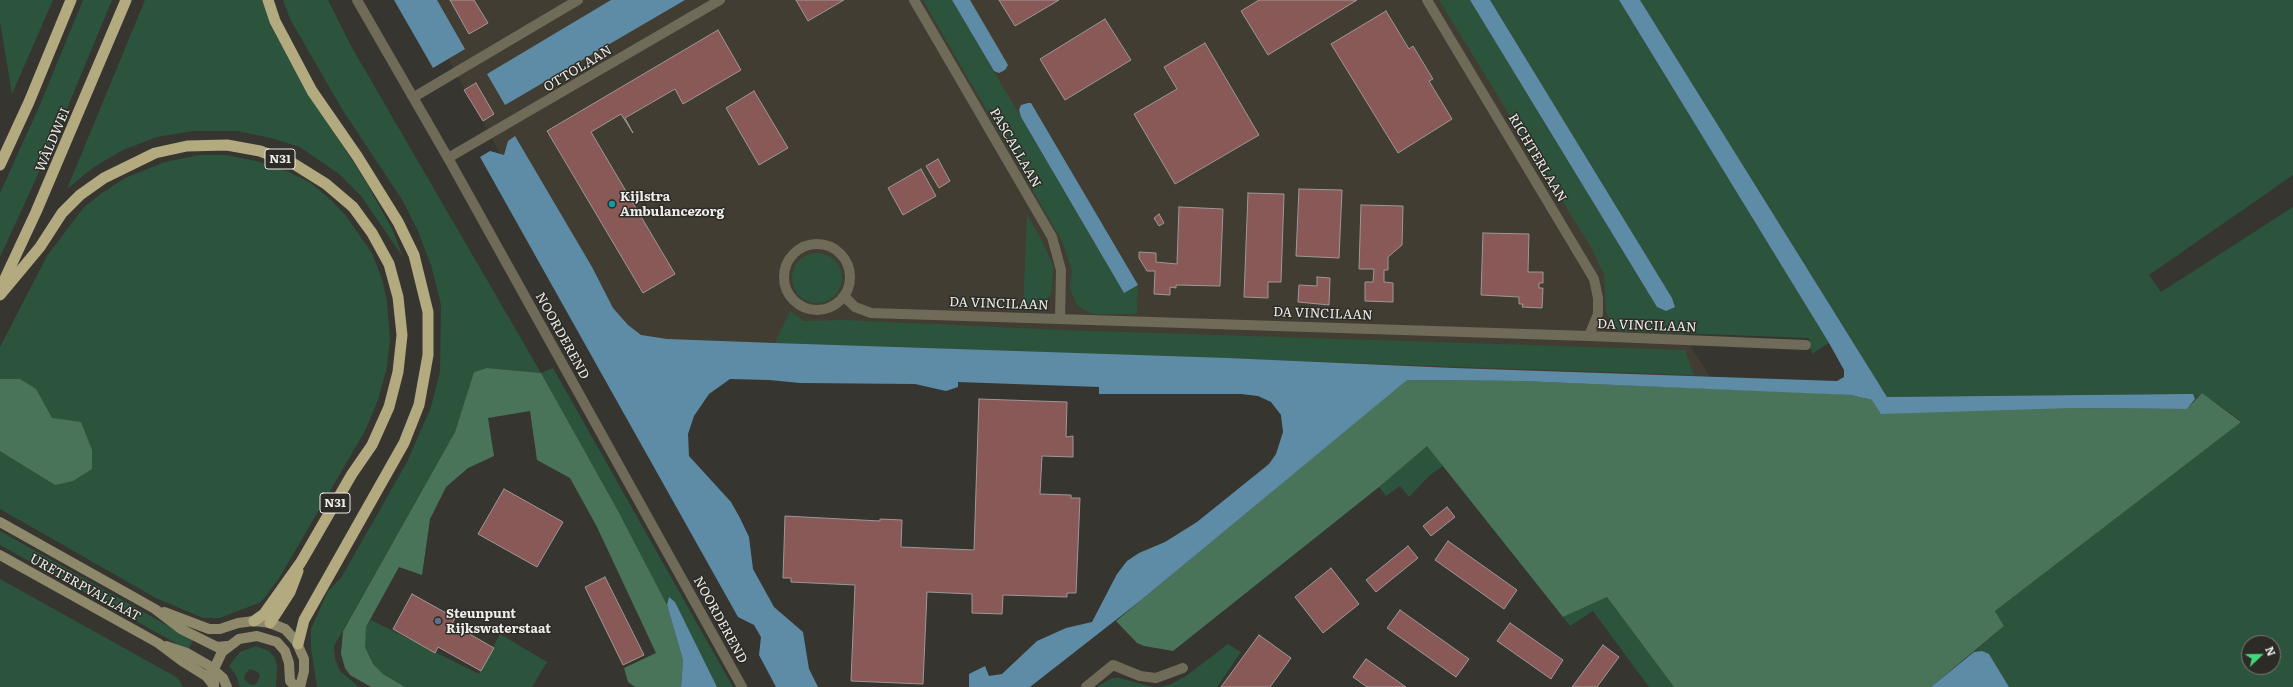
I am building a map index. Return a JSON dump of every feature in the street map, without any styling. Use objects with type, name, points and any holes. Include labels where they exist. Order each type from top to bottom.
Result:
[{"type":"highway","points":[[0,165],[29,102],[71,0]]},
{"type":"highway","name":"WÂLDWEI","points":[[0,289],[36,212],[126,0]]},
{"type":"highway","name":"N31","points":[[268,0],[275,21],[312,91],[357,156],[398,222],[414,255],[428,312],[428,355],[419,405],[414,418],[404,443],[304,620],[298,644]]},
{"type":"highway","name":"N31","points":[[0,295],[40,247],[62,213],[80,195],[104,178],[129,164],[155,153],[188,146],[227,145],[260,151],[294,164],[326,184],[353,207],[372,233],[389,264],[398,297],[402,334],[398,372],[389,407],[372,445],[352,474],[301,562],[268,608],[254,621]]},
{"type":"highway","name":"N31","points":[[270,623],[290,592],[301,562]]},
{"type":"main road","name":"URETERPVALLAAT","points":[[0,522],[154,609],[181,629],[201,640],[217,647],[227,646]]},
{"type":"main road","name":"URETERPVALLAAT","points":[[0,555],[158,643],[182,661],[206,676],[214,686]]},
{"type":"main road","name":"URETERPVALLAAT","points":[[154,609],[202,628],[223,628],[238,623],[254,621],[270,623],[285,629],[298,644]]},
{"type":"main road","points":[[256,636],[270,623]]},
{"type":"main road","points":[[214,686],[214,670],[217,661],[227,646],[239,639],[256,636],[274,640],[283,649],[289,663],[290,681],[296,687]]},
{"type":"main road","name":"URETERPVALLAAT","points":[[158,643],[187,653],[214,670],[223,678],[227,687]]},
{"type":"main road","points":[[298,644],[304,663],[303,679],[300,687]]},
{"type":"street","name":"NOORDEREND","points":[[357,0],[414,97],[742,687]]},
{"type":"street","points":[[414,97],[578,0]]},
{"type":"street","name":"OTTOLAAN","points":[[448,158],[720,0]]},
{"type":"street","name":"PASCALLAAN","points":[[914,0],[1052,237],[1061,270],[1060,319]]},
{"type":"street","name":"RICHTERLAAN","points":[[1427,0],[1594,279],[1598,298],[1598,314],[1594,328],[1589,336]]},
{"type":"street","points":[[820,244],[832,247],[841,254],[848,263],[850,280],[845,297],[837,305],[826,310],[809,310],[794,301],[787,292],[784,280],[785,269],[790,258],[798,250],[809,245],[820,244]]},
{"type":"street","name":"DA VINCILAAN","points":[[845,297],[855,307],[870,313],[1589,336],[1806,346]]},
{"type":"street","points":[[1086,687],[1113,665],[1133,674],[1156,678],[1183,668]]},
{"type":"shaded area","points":[[416,0],[1480,0],[1714,384],[609,352]]},
{"type":"green space","points":[[0,0],[53,0],[12,94],[0,22]]},
{"type":"green space","points":[[83,0],[112,0],[56,135],[0,257],[0,193],[39,107]]},
{"type":"green space","points":[[145,0],[263,0],[330,126],[366,182],[392,229],[403,257],[361,196],[339,174],[300,147],[271,138],[237,131],[193,131],[157,137],[123,150],[94,167],[67,189]]},
{"type":"green space","points":[[283,0],[328,0],[351,46],[541,373],[487,368],[474,372],[455,432],[334,646],[335,659],[340,671],[359,687],[317,687],[311,648],[311,629],[328,591],[341,578],[407,462],[431,407],[440,371],[441,305],[431,265],[417,229],[403,201],[342,109],[290,19]]},
{"type":"green space","points":[[923,0],[952,0],[1124,293],[1138,285],[1137,314],[1093,314],[1076,304],[1070,288],[1072,270],[1062,241]]},
{"type":"green space","points":[[1439,0],[1470,0],[1657,307],[1666,311],[1675,307],[1672,298],[1490,0],[1619,0],[1829,343],[1812,354],[1809,338],[1622,331],[1611,324],[1606,312],[1604,274],[1592,249]]},
{"type":"green space","points":[[1640,0],[2293,0],[2293,175],[2149,275],[2161,292],[2293,207],[2293,687],[2009,687],[1989,654],[1982,651],[1974,652],[2004,626],[1995,611],[2241,421],[2202,393],[2195,399],[2193,394],[1887,397]]},
{"type":"green space","points":[[199,155],[227,155],[256,161],[289,172],[311,183],[331,200],[346,216],[372,253],[383,282],[387,302],[390,339],[387,367],[378,400],[365,431],[278,580],[261,602],[220,618],[203,618],[156,598],[0,509],[0,347],[47,256],[84,207],[102,193],[125,178],[165,162]]},
{"type":"green space","points":[[1027,214],[1041,239],[1053,266],[1052,291],[1046,303],[1035,310],[1023,310]]},
{"type":"green space","points":[[817,253],[826,255],[835,260],[840,269],[842,278],[840,287],[835,296],[826,301],[817,303],[808,301],[799,296],[794,287],[792,278],[794,269],[799,260],[808,255]]},
{"type":"green space","points":[[790,311],[804,321],[845,320],[1061,330],[1685,350],[1694,375],[775,343]]},
{"type":"green space","points":[[487,368],[541,373],[617,509],[667,605],[683,660],[681,687],[635,687],[628,682],[624,668],[656,653],[597,527],[570,478],[537,460],[530,411],[488,418],[494,456],[468,468],[446,487],[430,519],[422,575],[399,567],[366,627],[365,647],[373,664],[383,674],[405,687],[371,687],[350,675],[345,668],[341,654],[343,631],[455,432],[474,372]]},
{"type":"green space","points":[[553,368],[733,687],[717,687],[675,602],[669,597],[667,605],[617,509],[541,373]]},
{"type":"green space","points":[[0,379],[20,379],[36,389],[52,418],[81,422],[92,450],[92,469],[73,481],[55,485],[0,451]]},
{"type":"green space","points":[[1406,380],[1521,381],[1819,393],[1851,395],[1872,400],[2071,408],[2187,409],[2202,393],[2241,422],[1995,611],[2004,626],[1931,687],[1674,687],[1607,597],[1563,617],[1427,446],[1379,487],[1173,651],[1144,646],[1137,643],[1116,621]]},
{"type":"green space","points":[[1427,445],[1443,466],[1430,475],[1409,497],[1400,486],[1386,496],[1379,487]]},
{"type":"green space","points":[[0,531],[193,640],[188,650],[0,545]]},
{"type":"green space","points":[[0,579],[178,678],[183,687],[0,687]]},
{"type":"green space","points":[[1607,597],[1674,687],[1649,687],[1593,611],[1570,626],[1563,617]]},
{"type":"green space","points":[[371,620],[479,674],[500,634],[547,662],[532,687],[405,687],[383,674],[373,664],[365,647],[366,627]]},
{"type":"green space","points":[[1228,644],[1241,652],[1217,687],[1157,687],[1169,685],[1186,676]]},
{"type":"green space","points":[[256,646],[269,651],[275,658],[277,667],[276,687],[240,687],[236,675],[229,666],[240,652]],"holes":[[[250,669],[258,672],[260,675],[257,683],[254,685],[249,684],[244,679],[245,674]]]},
{"type":"green space","points":[[1112,678],[1119,678],[1153,687],[1097,687]]},
{"type":"water","points":[[394,0],[437,0],[465,49],[433,68]]},
{"type":"water","points":[[611,0],[685,0],[505,105],[487,74]]},
{"type":"water","points":[[952,0],[970,0],[1008,65],[1005,70],[999,73],[994,71]]},
{"type":"water","points":[[1470,0],[1490,0],[1672,298],[1675,307],[1666,311],[1657,307]]},
{"type":"water","points":[[1619,0],[1640,0],[1887,397],[2193,394],[2195,399],[2187,409],[2071,408],[1881,414],[1872,400],[1851,395],[1521,381],[1407,380],[1140,601],[1030,687],[969,687],[969,674],[985,666],[989,676],[1002,674],[1037,641],[1066,628],[1092,622],[1117,574],[1127,561],[1139,553],[1165,542],[1197,522],[1269,464],[1276,454],[1283,432],[1281,415],[1271,402],[1258,396],[1241,394],[1099,394],[1099,387],[958,382],[958,387],[946,391],[915,384],[800,383],[769,380],[730,379],[709,394],[694,416],[688,434],[689,456],[731,502],[749,537],[753,569],[774,607],[803,632],[809,669],[818,687],[776,687],[759,655],[761,637],[754,625],[738,617],[480,157],[490,151],[504,155],[508,141],[515,136],[592,267],[613,308],[628,325],[641,335],[667,339],[1227,358],[1453,368],[1837,381],[1844,377],[1844,370],[1829,343]]},
{"type":"water","points":[[1031,103],[1138,285],[1124,293],[1021,117],[1019,110],[1021,105]]},
{"type":"water","points":[[669,597],[675,602],[717,687],[681,687],[683,660],[667,605]]},
{"type":"water","points":[[1982,651],[1989,654],[2009,687],[1931,687],[1974,652]]},
{"type":"building","points":[[450,0],[474,0],[488,23],[469,34]]},
{"type":"building","points":[[796,0],[844,0],[808,21]]},
{"type":"building","points":[[999,0],[1059,0],[1015,26]]},
{"type":"building","points":[[1259,0],[1357,0],[1268,55],[1241,11]]},
{"type":"building","points":[[1386,11],[1409,49],[1413,46],[1433,79],[1429,81],[1452,119],[1398,153],[1331,44]]},
{"type":"building","points":[[1105,19],[1131,60],[1065,100],[1040,59]]},
{"type":"building","name":"Kijlstra Ambulancezorg","points":[[718,30],[741,70],[683,104],[675,89],[625,118],[633,133],[621,114],[591,132],[675,274],[643,293],[547,131]]},
{"type":"building","points":[[1205,43],[1259,135],[1175,184],[1134,114],[1177,89],[1164,67]]},
{"type":"building","points":[[476,83],[494,114],[483,121],[464,90]]},
{"type":"building","points":[[754,91],[788,148],[759,165],[726,108]]},
{"type":"building","points":[[938,159],[950,181],[939,188],[926,166]]},
{"type":"building","points":[[921,169],[936,196],[903,215],[888,188]]},
{"type":"building","points":[[1299,189],[1342,190],[1339,258],[1296,256]]},
{"type":"building","points":[[1248,193],[1284,194],[1281,282],[1268,282],[1268,298],[1244,297]]},
{"type":"building","points":[[1361,205],[1403,206],[1402,245],[1388,257],[1388,270],[1384,270],[1384,282],[1393,283],[1393,302],[1365,301],[1365,282],[1373,282],[1374,269],[1359,269]]},
{"type":"building","points":[[1179,207],[1223,209],[1220,286],[1176,285],[1176,288],[1170,287],[1170,295],[1154,294],[1155,271],[1147,271],[1139,258],[1139,252],[1156,253],[1156,262],[1177,264]]},
{"type":"building","points":[[1159,214],[1164,223],[1159,226],[1154,218]]},
{"type":"building","points":[[1483,233],[1529,234],[1528,272],[1543,272],[1543,283],[1539,283],[1539,288],[1543,288],[1542,308],[1522,307],[1523,304],[1519,304],[1519,297],[1481,295]]},
{"type":"building","points":[[1317,277],[1330,278],[1329,305],[1298,302],[1299,285],[1317,286]]},
{"type":"building","points":[[979,399],[1067,402],[1066,437],[1073,436],[1073,457],[1042,456],[1040,494],[1071,495],[1071,498],[1080,498],[1076,593],[1067,593],[1067,597],[1003,595],[1002,614],[972,613],[972,594],[927,592],[923,684],[851,681],[855,585],[791,582],[791,578],[783,578],[785,516],[880,521],[880,519],[902,520],[901,547],[974,550]]},
{"type":"building","points":[[504,489],[563,522],[537,567],[478,534]]},
{"type":"building","points":[[1447,507],[1455,517],[1431,536],[1423,526]]},
{"type":"building","points":[[1448,541],[1517,590],[1504,609],[1435,560]]},
{"type":"building","points":[[1408,546],[1418,558],[1376,592],[1366,580]]},
{"type":"building","points":[[1331,568],[1359,604],[1323,633],[1295,597]]},
{"type":"building","points":[[605,577],[644,655],[623,665],[585,587]]},
{"type":"building","points":[[412,594],[455,618],[452,624],[494,648],[481,671],[438,647],[435,653],[393,629]]},
{"type":"building","points":[[1400,610],[1469,659],[1456,677],[1387,628]]},
{"type":"building","points":[[1510,623],[1563,660],[1551,679],[1497,641]]},
{"type":"building","points":[[1259,635],[1291,658],[1270,687],[1221,687]]},
{"type":"building","points":[[1603,645],[1619,657],[1597,687],[1572,687]]},
{"type":"building","points":[[1366,659],[1406,687],[1367,687],[1353,677]]},
{"type":"place","name":"Kijlstra Ambulancezorg","points":[[612,204]]},
{"type":"place","name":"Steunpunt Rijkswaterstaat","points":[[438,621]]}]
